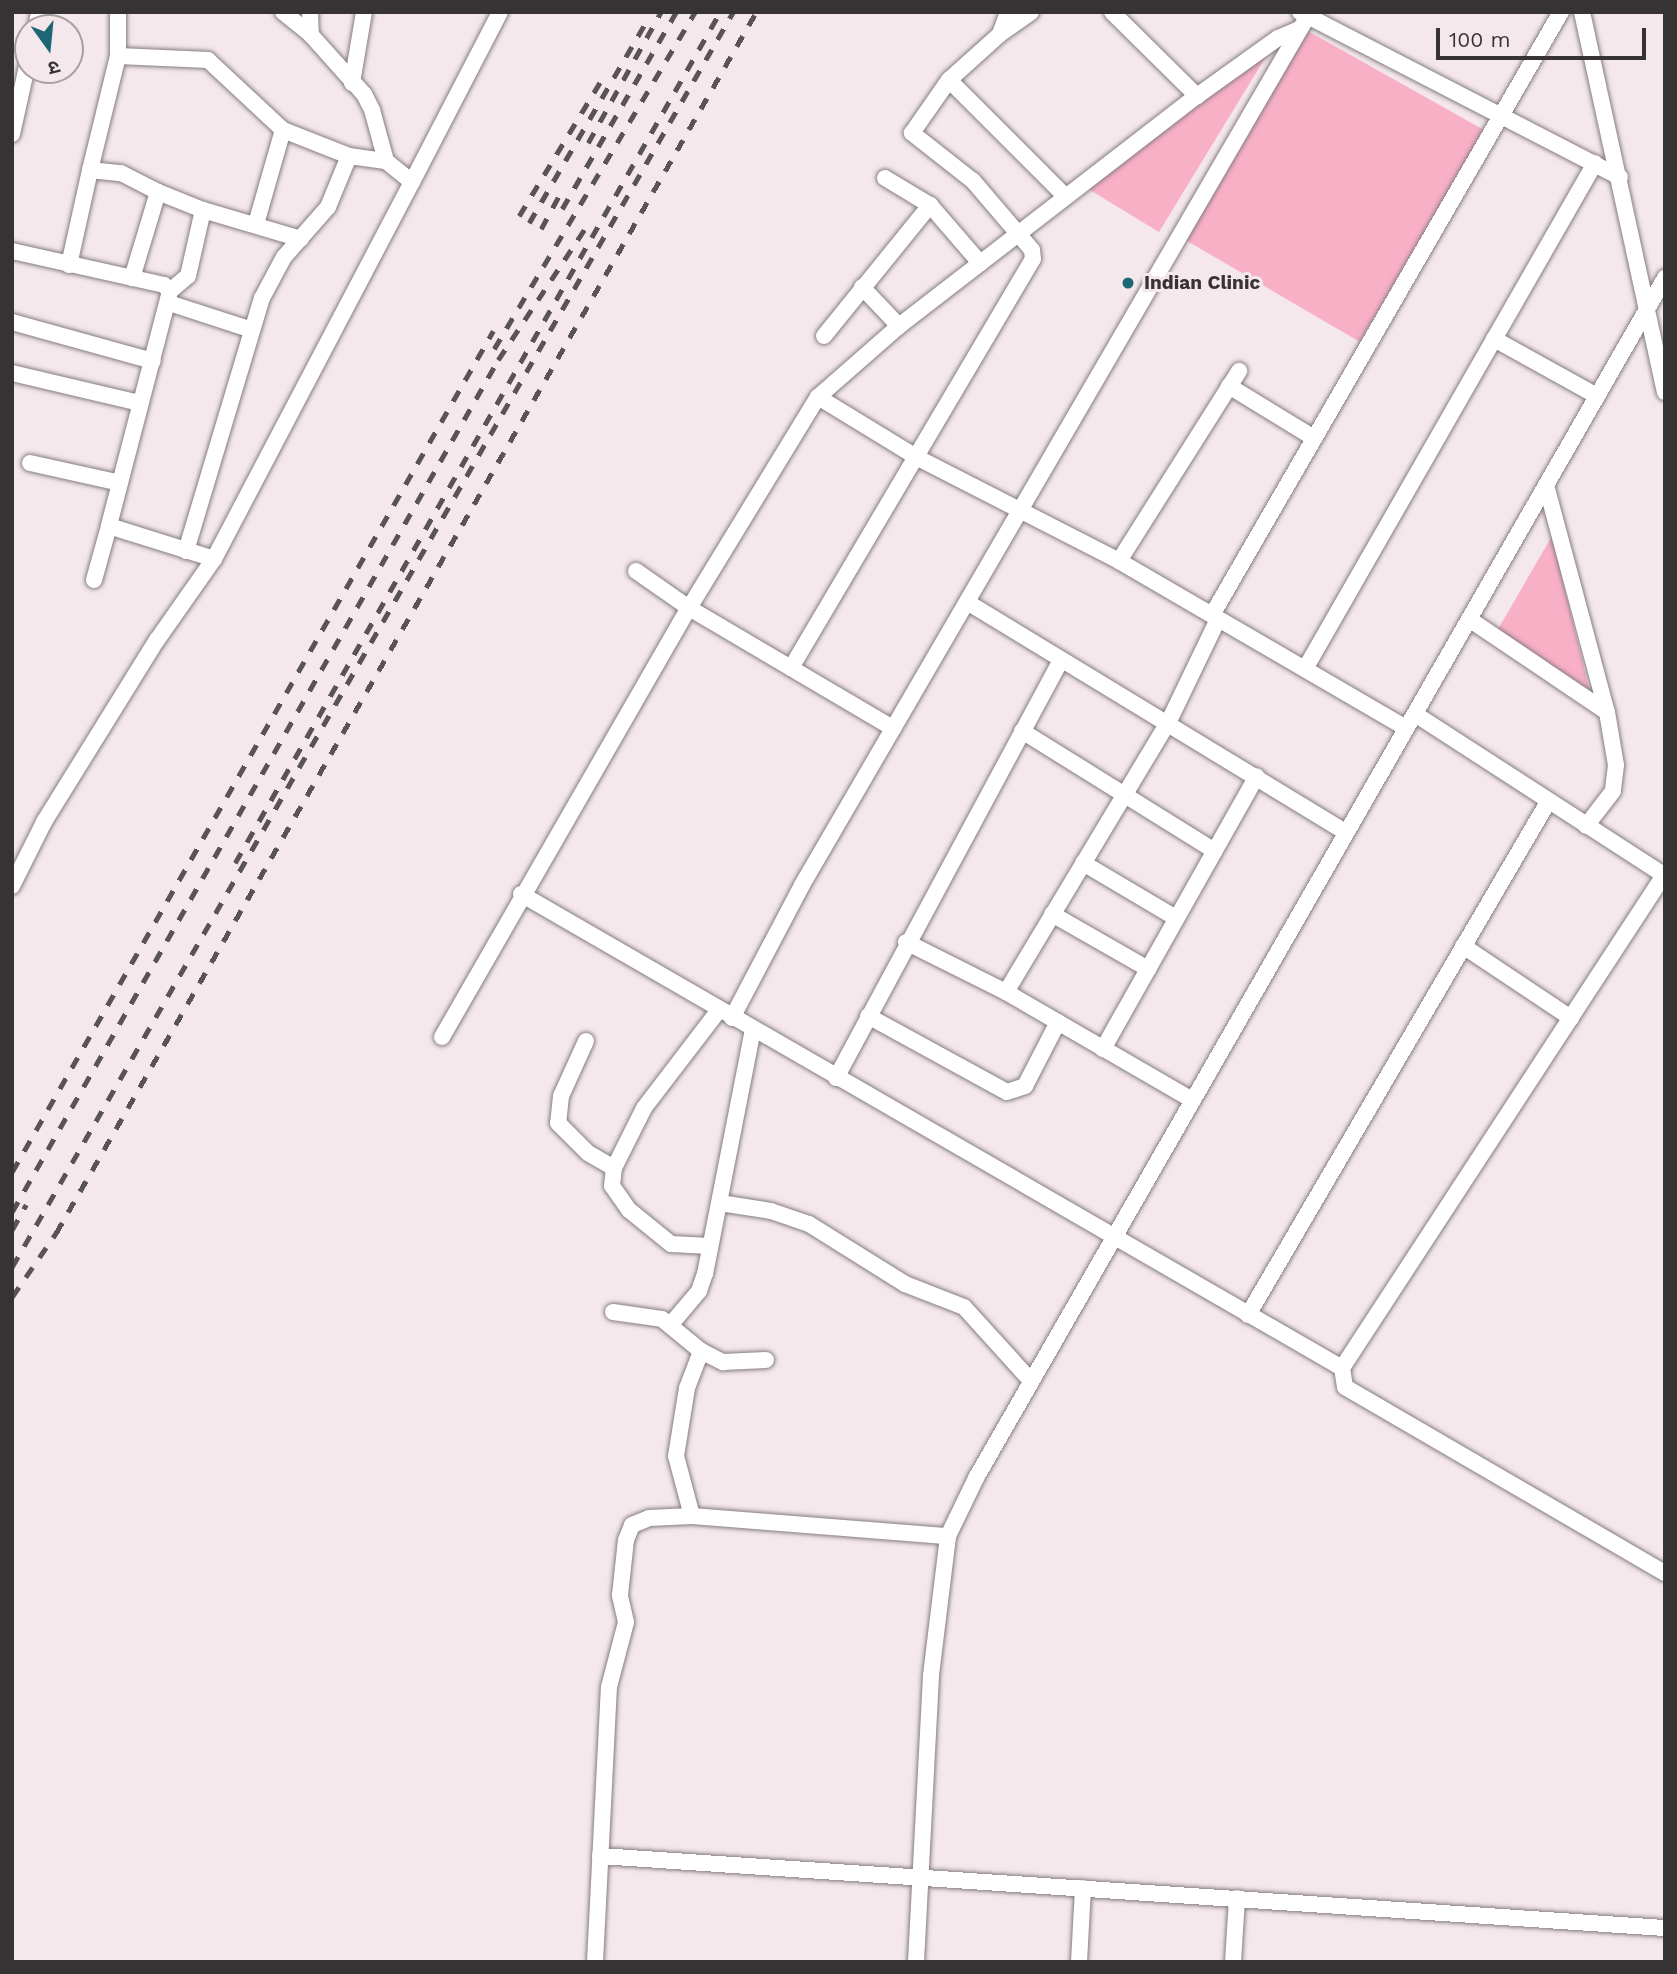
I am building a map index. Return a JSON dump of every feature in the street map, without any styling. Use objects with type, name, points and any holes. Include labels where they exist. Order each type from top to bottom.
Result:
[{"type":"street","points":[[69,265],[118,56],[118,12]]},
{"type":"street","points":[[283,12],[312,35],[372,110],[386,161]]},
{"type":"street","points":[[310,12],[312,35]]},
{"type":"street","points":[[352,83],[364,12]]},
{"type":"street","points":[[12,886],[44,821],[157,640],[214,559],[500,12]]},
{"type":"street","points":[[1000,34],[1008,12]]},
{"type":"street","points":[[791,668],[1028,272],[1032,250],[972,181],[912,133],[949,80],[1000,34],[1031,12]]},
{"type":"street","points":[[1112,12],[1197,96]]},
{"type":"street","points":[[1006,992],[1169,721],[1215,617],[1314,438],[1561,12]]},
{"type":"street","points":[[1582,12],[1665,391]]},
{"type":"street","points":[[710,1246],[683,1247],[659,1236],[618,1197],[612,1186],[614,1168],[645,1108],[726,1014],[1306,14],[1620,177]]},
{"type":"street","points":[[442,1037],[521,894],[689,608],[818,397],[899,326],[980,262],[1197,96],[1278,38],[1297,30]]},
{"type":"street","points":[[118,56],[208,60],[283,130],[349,156],[386,161],[412,182]]},
{"type":"street","points":[[949,80],[1066,197]]},
{"type":"street","points":[[12,134],[23,84]]},
{"type":"street","points":[[256,224],[283,130]]},
{"type":"street","points":[[186,551],[252,330],[274,272],[328,207],[349,156]]},
{"type":"street","points":[[1305,669],[1595,163]]},
{"type":"street","points":[[90,170],[121,173],[203,211],[256,224],[300,239]]},
{"type":"street","points":[[885,178],[930,205],[980,262]]},
{"type":"street","points":[[132,278],[158,192]]},
{"type":"street","points":[[824,336],[930,205]]},
{"type":"street","points":[[94,580],[169,297],[188,276],[203,211]]},
{"type":"street","points":[[12,251],[164,285],[169,297],[252,330]]},
{"type":"street","points":[[916,1962],[932,1661],[948,1536],[1031,1381],[1665,278]]},
{"type":"street","points":[[862,287],[899,326]]},
{"type":"street","points":[[12,322],[153,361]]},
{"type":"street","points":[[1494,339],[1597,396]]},
{"type":"street","points":[[1119,561],[1239,371]]},
{"type":"street","points":[[12,373],[140,403]]},
{"type":"street","points":[[1230,386],[1314,438]]},
{"type":"street","points":[[818,397],[918,458],[1018,513],[1119,561],[1305,669],[1411,721],[1665,875],[1342,1368],[1345,1387],[1665,1573]]},
{"type":"street","points":[[30,463],[120,483]]},
{"type":"street","points":[[1546,485],[1607,712],[1617,777],[1613,790],[1586,826]]},
{"type":"street","points":[[108,526],[214,559]]},
{"type":"street","points":[[636,571],[689,608],[893,728]]},
{"type":"street","points":[[967,602],[1061,661],[1169,721],[1346,832]]},
{"type":"street","points":[[1469,619],[1607,712]]},
{"type":"street","points":[[836,1078],[906,942],[1061,661]]},
{"type":"street","points":[[1022,732],[1125,793],[1215,851]]},
{"type":"street","points":[[1103,1048],[1257,776]]},
{"type":"street","points":[[1248,1315],[1548,802]]},
{"type":"street","points":[[1083,863],[1176,918]]},
{"type":"street","points":[[521,894],[1342,1368]]},
{"type":"street","points":[[1052,914],[1148,969]]},
{"type":"street","points":[[906,942],[1006,992],[1192,1100]]},
{"type":"street","points":[[1462,946],[1571,1018]]},
{"type":"street","points":[[868,1016],[1007,1092],[1024,1086],[1058,1022]]},
{"type":"street","points":[[671,1323],[699,1291],[720,1203],[753,1030]]},
{"type":"street","points":[[586,1041],[561,1096],[558,1123],[588,1153],[614,1168]]},
{"type":"street","points":[[720,1203],[771,1211],[809,1224],[905,1283],[964,1307],[1031,1381]]},
{"type":"street","points":[[612,1312],[671,1323],[701,1351],[723,1362],[766,1360]]},
{"type":"street","points":[[692,1516],[676,1457],[687,1388],[701,1351]]},
{"type":"street","points":[[594,1962],[609,1687],[625,1622],[620,1595],[626,1540],[632,1525],[649,1518],[692,1516],[948,1536]]},
{"type":"street","points":[[600,1856],[1665,1928]]},
{"type":"street","points":[[1079,1962],[1083,1888]]},
{"type":"street","points":[[1234,1962],[1237,1898]]},
{"type":"shaded area","points":[[1299,26],[1484,130],[1360,342],[1182,238]]},
{"type":"shaded area","points":[[1284,27],[1159,232],[1080,184]]},
{"type":"shaded area","points":[[1552,536],[1591,697],[1497,631]]},
{"type":"railway","points":[[588,143],[661,12]]},
{"type":"railway","points":[[562,209],[676,12]]},
{"type":"railway","points":[[494,349],[695,12]]},
{"type":"railway","points":[[235,863],[720,12]]},
{"type":"railway","points":[[12,1267],[733,12]]},
{"type":"railway","points":[[12,1297],[56,1233],[756,12]]},
{"type":"railway","points":[[529,223],[649,17]]},
{"type":"railway","points":[[519,216],[605,74]]},
{"type":"railway","points":[[541,229],[561,192]]},
{"type":"railway","points":[[12,1212],[498,360],[588,224]]},
{"type":"railway","points":[[12,1172],[493,331]]},
{"type":"railway","points":[[12,1230],[26,1205]]},
{"type":"place","name":"Indian Clinic","points":[[1128,283]]}]
